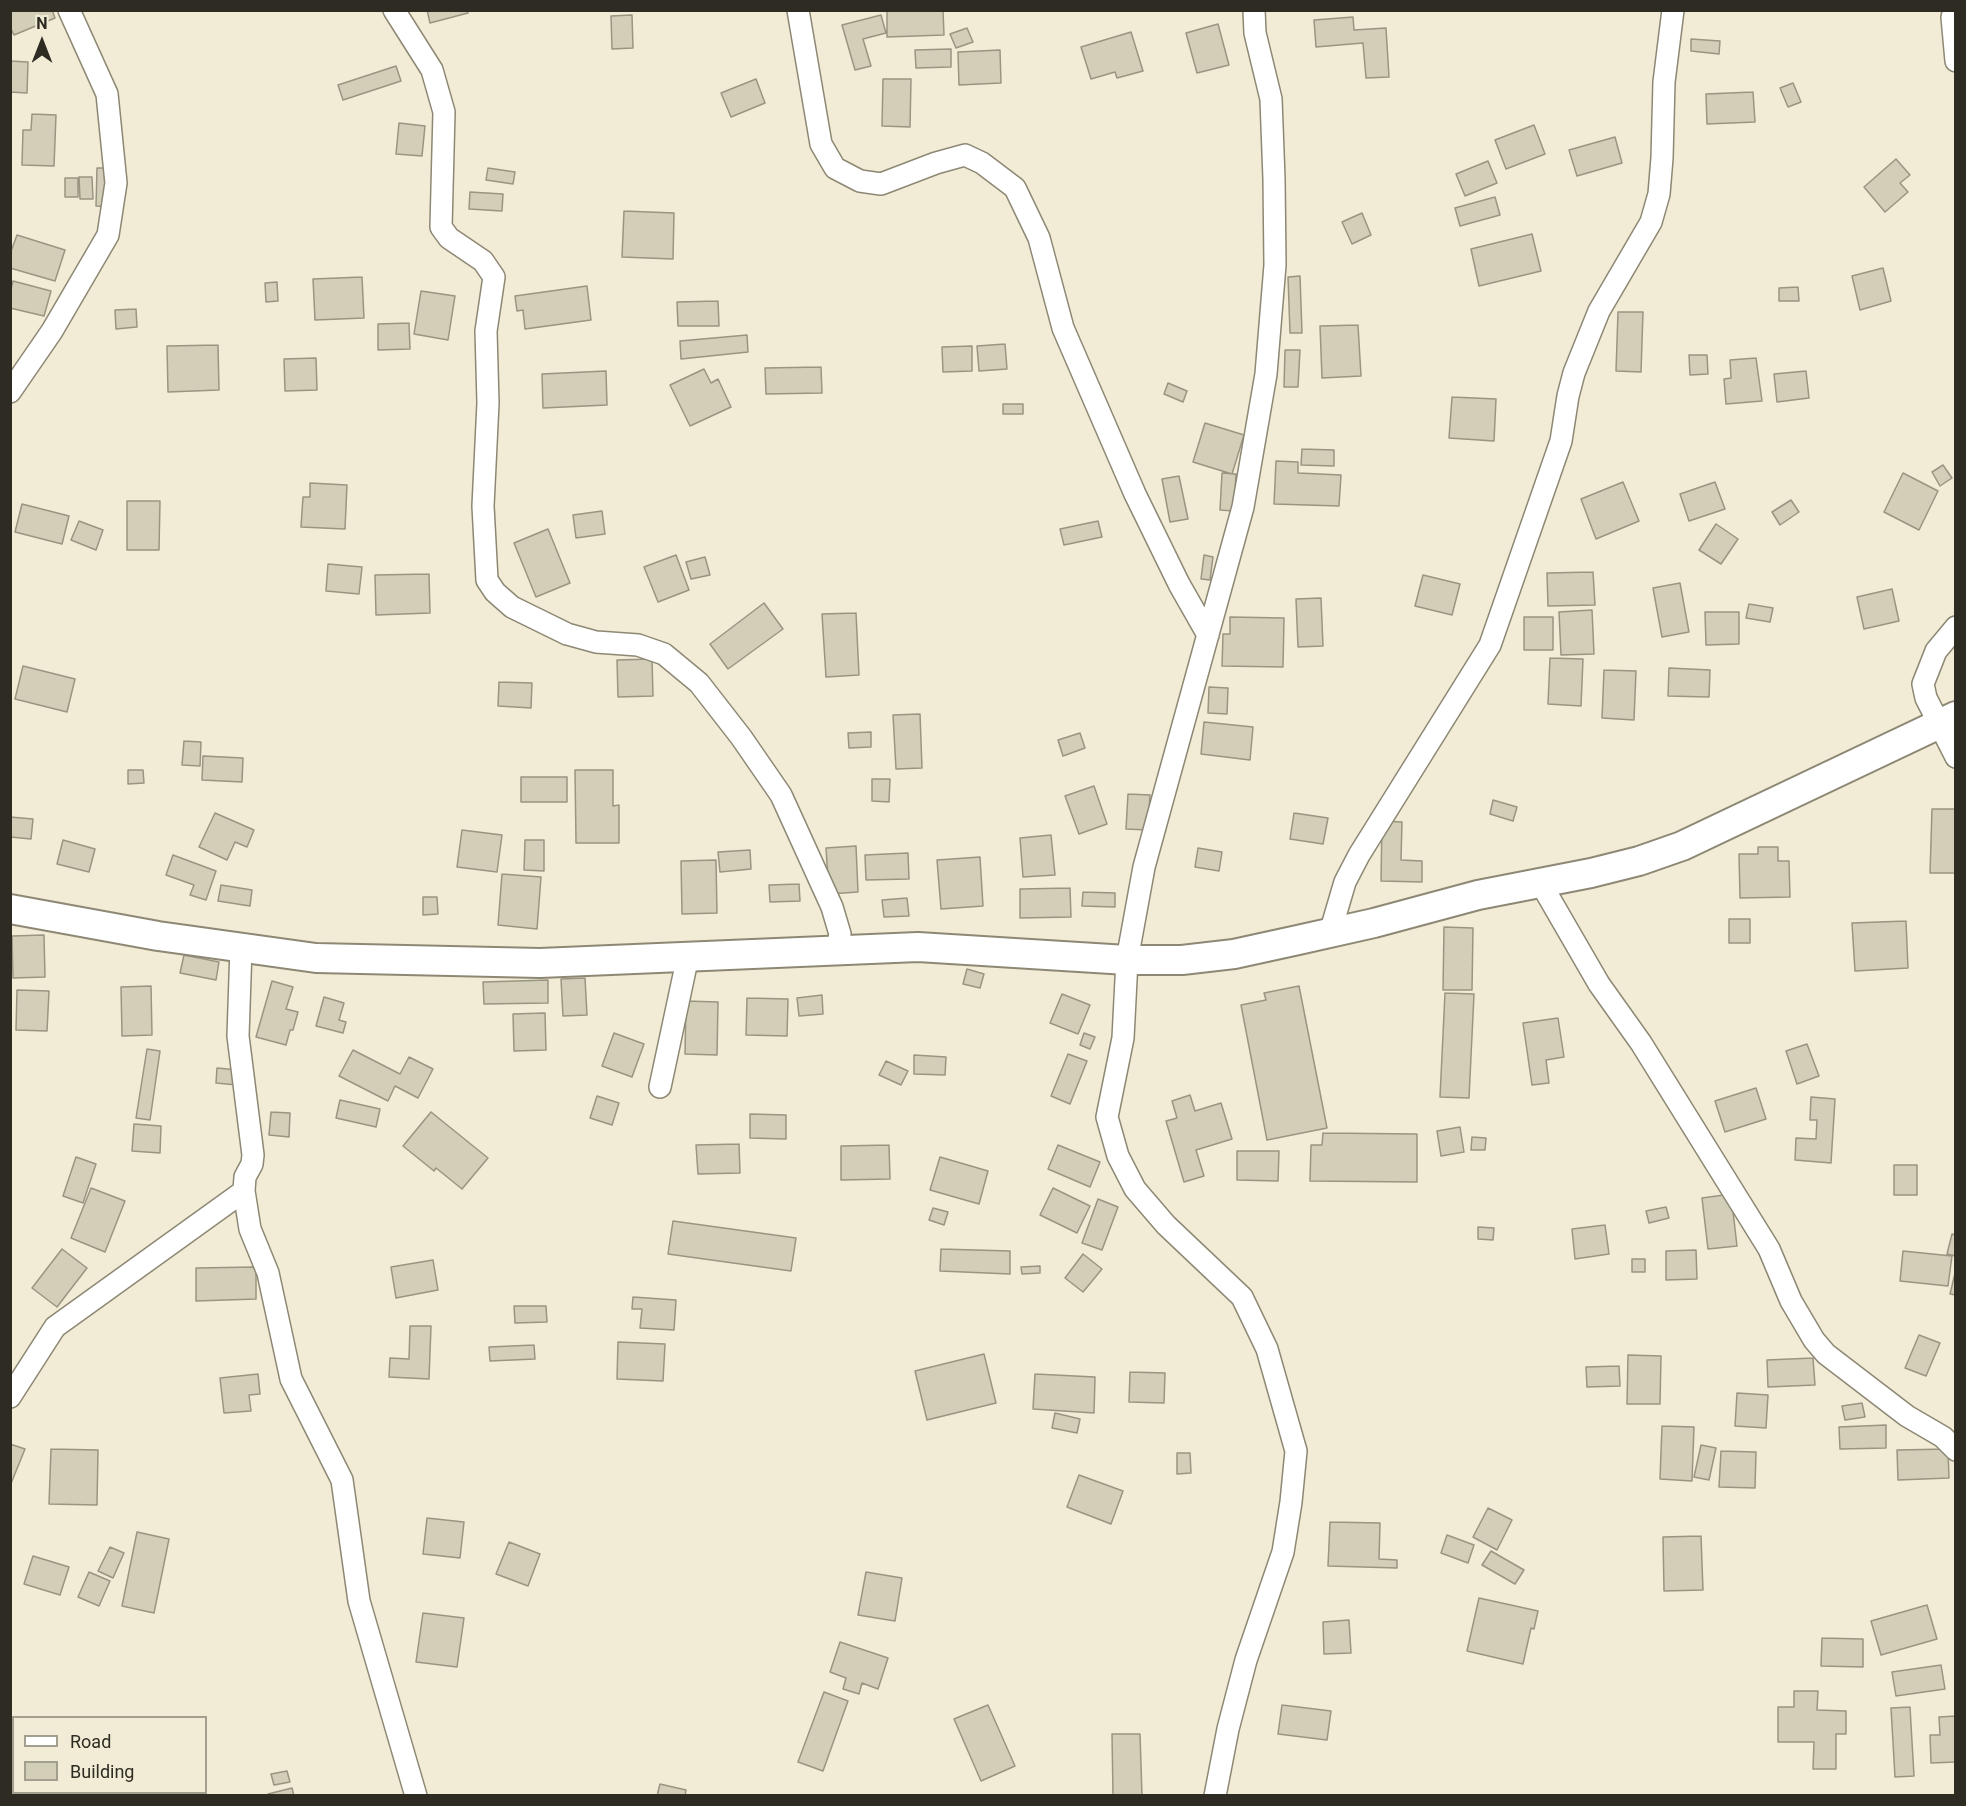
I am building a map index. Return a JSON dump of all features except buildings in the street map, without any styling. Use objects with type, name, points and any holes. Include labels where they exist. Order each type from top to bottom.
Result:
[{"type":"main road","points":[[10,909],[147,934],[316,958],[540,963],[918,947],[1127,960],[1182,960],[1234,954],[1330,933],[1478,895],[1639,861],[1682,846],[1947,719]]},
{"type":"street","points":[[10,392],[52,331],[108,235],[116,183],[106,94],[69,10]]},
{"type":"street","points":[[394,10],[432,70],[444,112],[441,227],[448,238],[483,261],[494,276],[486,331],[488,404],[483,506],[487,580],[495,592],[512,607],[567,634],[596,642],[638,645],[664,654],[699,683],[741,737],[781,795],[832,907],[840,934],[837,950]]},
{"type":"street","points":[[798,10],[821,144],[835,168],[860,181],[882,184],[936,163],[965,155],[982,163],[1015,188],[1039,238],[1063,328],[1135,494],[1179,584],[1208,635]]},
{"type":"street","points":[[1215,1796],[1228,1729],[1246,1660],[1282,1552],[1291,1502],[1296,1451],[1267,1349],[1242,1297],[1166,1225],[1135,1189],[1118,1156],[1107,1117],[1123,1038],[1127,960],[1144,867],[1243,507],[1266,375],[1275,265],[1271,99],[1255,33],[1254,10]]},
{"type":"street","points":[[1330,933],[1345,882],[1359,855],[1490,645],[1561,441],[1574,373],[1599,311],[1651,222],[1659,194],[1664,82],[1673,10]]},
{"type":"street","points":[[1952,17],[1956,61]]},
{"type":"street","points":[[1956,627],[1936,651],[1923,684],[1926,698],[1947,719],[1956,757]]},
{"type":"street","points":[[1540,882],[1599,984],[1647,1052],[1769,1249],[1791,1300],[1814,1340],[1826,1354],[1907,1416],[1943,1437],[1956,1450]]},
{"type":"street","points":[[241,948],[238,1036],[253,1155],[252,1164],[245,1177],[244,1191],[250,1229],[268,1273],[291,1379],[342,1480],[359,1601],[416,1796]]},
{"type":"street","points":[[660,1088],[688,956]]},
{"type":"street","points":[[10,1397],[55,1327],[244,1191]]}]
